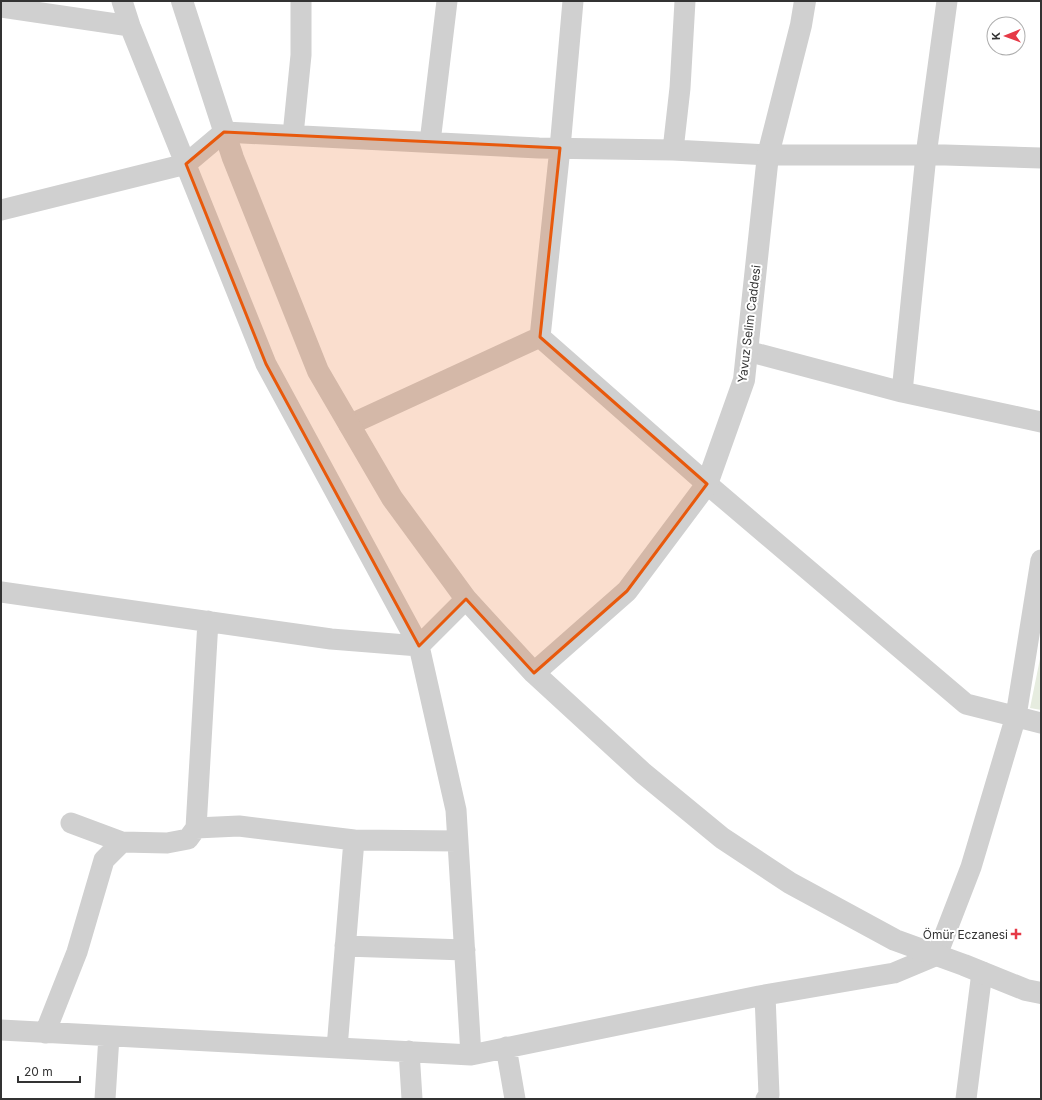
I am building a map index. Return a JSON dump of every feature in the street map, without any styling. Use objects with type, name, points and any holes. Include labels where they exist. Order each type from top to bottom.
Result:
[{"type":"street","points":[[122,1],[130,26],[266,364],[419,646],[456,810],[471,1055]]},
{"type":"street","points":[[182,1],[233,158],[318,372],[392,498],[466,598],[534,673],[637,768],[722,838],[790,883],[895,940],[1026,990],[1041,992]]},
{"type":"street","points":[[294,135],[301,55],[301,1]]},
{"type":"street","points":[[430,142],[447,1]]},
{"type":"street","points":[[540,337],[560,148],[573,1]]},
{"type":"street","points":[[673,150],[680,88],[685,1]]},
{"type":"street","name":"Yavuz Selim Caddesi","points":[[534,673],[627,591],[707,484],[744,380],[768,155],[806,1]]},
{"type":"street","points":[[902,392],[926,155],[947,1]]},
{"type":"street","points":[[1,7],[130,26]]},
{"type":"street","points":[[1,210],[186,164],[224,132],[560,148],[673,150],[768,155],[926,155],[1041,158]]},
{"type":"street","points":[[349,425],[540,337]]},
{"type":"street","points":[[540,337],[707,484],[966,704],[1041,723]]},
{"type":"street","points":[[747,351],[902,392],[1041,422]]},
{"type":"street","points":[[1,1030],[471,1055],[765,995],[894,973],[937,955],[971,867],[1016,716],[1041,560]]},
{"type":"street","points":[[1,592],[331,639],[419,646]]},
{"type":"street","points":[[419,646],[466,598]]},
{"type":"street","points":[[71,823],[122,842],[167,843],[188,839],[196,828],[208,621]]},
{"type":"street","points":[[196,828],[239,826],[354,840],[458,841]]},
{"type":"street","points":[[336,1048],[354,840]]},
{"type":"street","points":[[45,1033],[77,952],[104,860],[122,842]]},
{"type":"street","points":[[345,946],[465,950]]},
{"type":"street","points":[[966,1099],[982,972]]},
{"type":"street","points":[[765,995],[769,1095],[766,1099]]},
{"type":"street","points":[[105,1099],[109,1036]]},
{"type":"street","points":[[506,1047],[515,1099]]},
{"type":"street","points":[[409,1051],[412,1099]]},
{"type":"highlighted area","points":[[224,132],[560,148],[540,337],[707,484],[627,591],[534,673],[466,599],[419,646],[266,364],[186,164]]},
{"type":"shaded area","points":[[1041,654],[1041,710],[1030,708]]},
{"type":"place","name":"Ömür Eczanesi","points":[[1016,934]]}]
